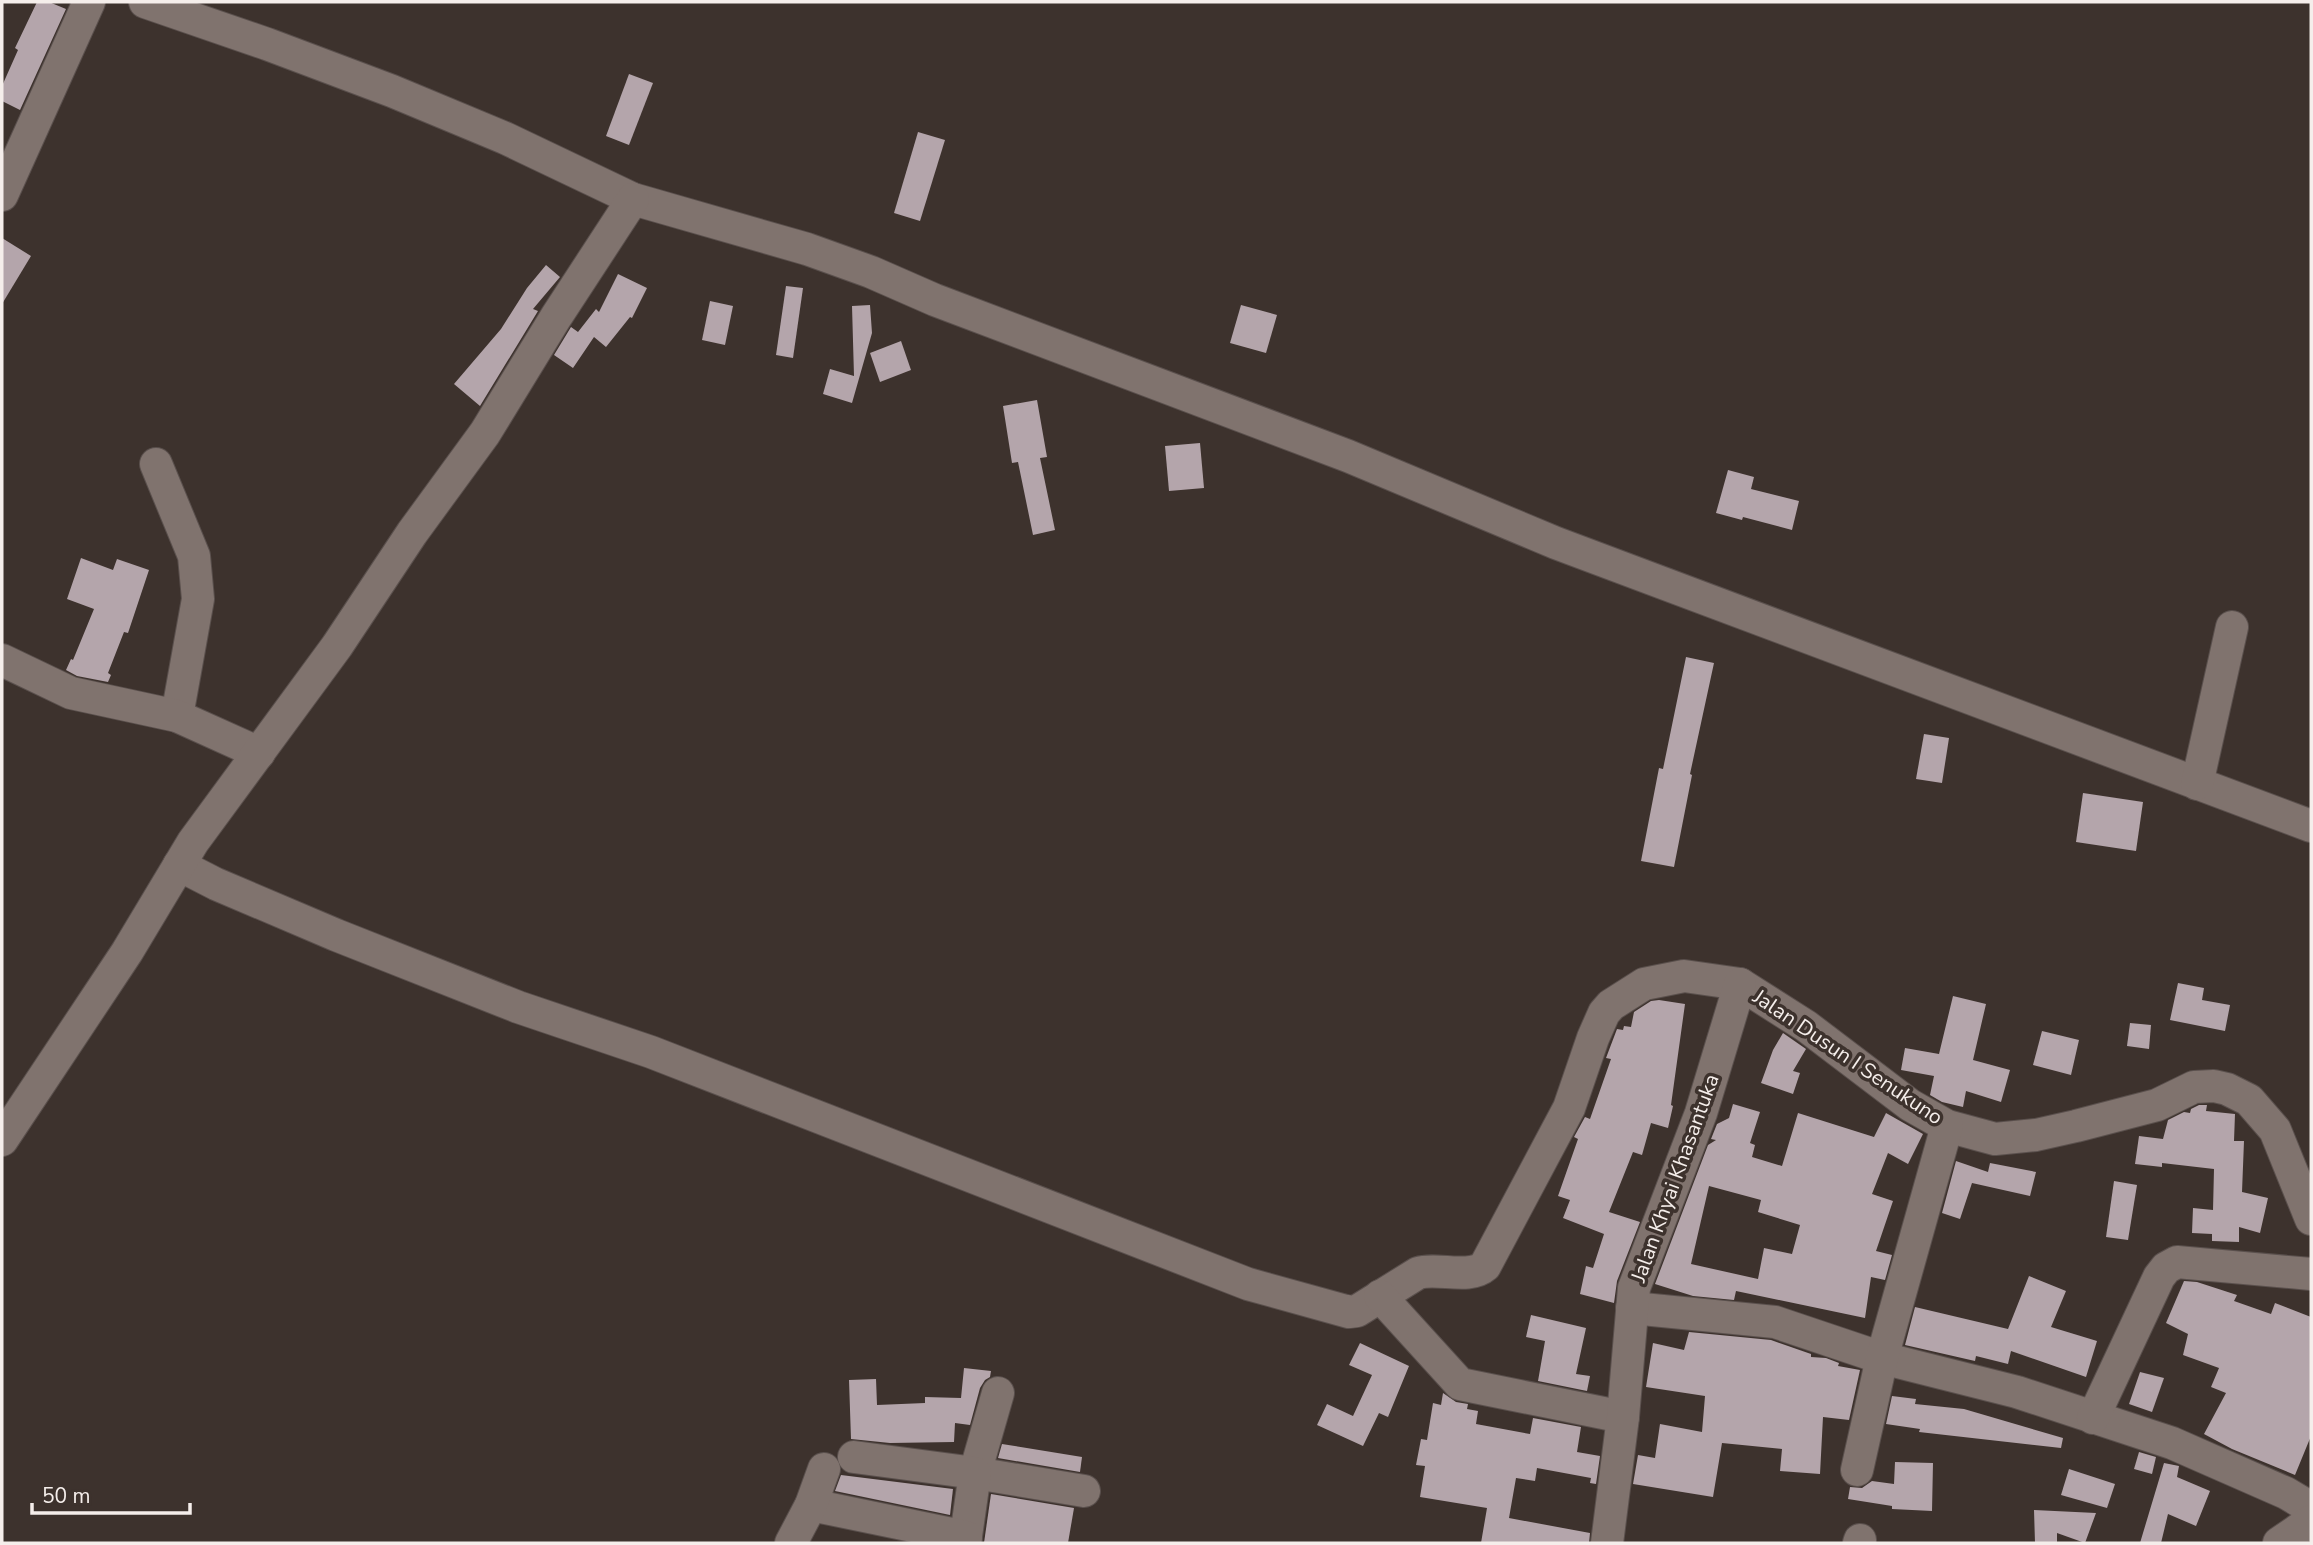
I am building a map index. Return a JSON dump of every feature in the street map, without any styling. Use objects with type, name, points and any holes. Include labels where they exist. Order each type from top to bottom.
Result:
[{"type":"street","points":[[2,195],[89,2]]},
{"type":"street","points":[[145,2],[267,44],[405,97],[505,138],[633,199],[807,249],[871,272],[935,300],[1348,456],[1556,543],[2311,826]]},
{"type":"street","points":[[2,1140],[127,952],[193,842],[337,646],[412,533],[485,433],[633,199]]},
{"type":"street","points":[[156,464],[194,556],[198,599],[177,716]]},
{"type":"street","points":[[2197,784],[2232,627]]},
{"type":"street","points":[[2,660],[71,693],[177,716],[259,753]]},
{"type":"street","points":[[179,865],[216,884],[335,934],[518,1006],[651,1052],[1235,1279],[1349,1312],[1369,1303],[1460,1384],[1623,1418]]},
{"type":"street","name":"Jalan Dusun I Senukuno","points":[[1369,1303],[1418,1273],[1475,1272],[1485,1265],[1569,1108],[1604,1013],[1644,984],[1684,976],[1740,984],[1806,1026],[1910,1105],[1947,1126],[1995,1139],[2036,1135],[2157,1105],[2194,1087],[2219,1086],[2249,1100],[2275,1130],[2311,1219]]},
{"type":"street","name":"Jalan Khyai Khasantuka","points":[[1607,1543],[1623,1418],[1634,1288],[1701,1112],[1740,984]]},
{"type":"street","points":[[1857,1470],[1882,1358],[1947,1126]]},
{"type":"street","points":[[2093,1418],[2166,1268],[2178,1262],[2311,1274]]},
{"type":"street","points":[[1632,1308],[1776,1322],[1882,1358],[2017,1392],[2172,1443],[2286,1493],[2311,1508]]},
{"type":"street","points":[[811,1505],[965,1540],[975,1474],[998,1393]]},
{"type":"street","points":[[854,1457],[1084,1491]]},
{"type":"street","points":[[791,1543],[811,1505],[824,1469]]},
{"type":"street","points":[[2278,1543],[2311,1521]]},
{"type":"building","points":[[37,2],[49,2],[66,9],[20,110],[2,101],[2,86],[18,50],[15,48]]},
{"type":"building","points":[[629,74],[653,83],[629,145],[606,136]]},
{"type":"building","points":[[918,132],[945,140],[920,221],[894,213]]},
{"type":"building","points":[[2,238],[31,256],[2,304]]},
{"type":"building","points":[[546,265],[560,277],[533,309],[538,311],[480,406],[454,384],[501,329],[527,288]]},
{"type":"building","points":[[618,274],[647,288],[632,318],[630,317],[606,347],[594,337],[573,368],[554,355],[571,327],[578,332],[596,309],[599,312]]},
{"type":"building","points":[[786,286],[803,288],[793,358],[776,355]]},
{"type":"building","points":[[710,301],[733,306],[725,345],[702,340]]},
{"type":"building","points":[[870,305],[872,333],[852,403],[823,394],[830,369],[854,376],[852,306]]},
{"type":"building","points":[[1241,305],[1277,315],[1266,353],[1230,343]]},
{"type":"building","points":[[901,341],[911,370],[880,382],[870,353]]},
{"type":"building","points":[[1037,400],[1047,457],[1040,458],[1055,530],[1033,535],[1018,462],[1012,463],[1003,406]]},
{"type":"building","points":[[1200,443],[1204,488],[1169,491],[1165,446]]},
{"type":"building","points":[[1728,470],[1754,477],[1751,489],[1799,501],[1792,530],[1716,513]]},
{"type":"building","points":[[81,558],[113,570],[117,559],[149,570],[128,633],[124,632],[108,673],[111,675],[108,682],[77,676],[66,670],[71,659],[73,660],[94,609],[67,599]]},
{"type":"building","points":[[1686,657],[1714,663],[1690,774],[1692,775],[1674,867],[1641,861],[1659,768],[1663,769]]},
{"type":"building","points":[[1924,734],[1949,738],[1942,783],[1916,779]]},
{"type":"building","points":[[2083,793],[2143,802],[2136,851],[2076,842]]},
{"type":"building","points":[[2178,983],[2204,988],[2202,1000],[2230,1005],[2225,1031],[2170,1020]]},
{"type":"building","points":[[1953,996],[1986,1004],[1973,1060],[2010,1070],[2001,1102],[1966,1091],[1963,1107],[1942,1102],[1930,1095],[1934,1076],[1901,1070],[1905,1048],[1939,1054]]},
{"type":"building","points":[[1651,1001],[1685,1004],[1671,1105],[1673,1106],[1668,1128],[1651,1123],[1642,1155],[1633,1152],[1609,1212],[1640,1222],[1617,1281],[1614,1303],[1580,1294],[1586,1266],[1593,1268],[1604,1234],[1563,1218],[1570,1200],[1558,1196],[1578,1139],[1574,1137],[1585,1117],[1590,1119],[1611,1059],[1606,1058],[1617,1029],[1631,1027],[1634,1012]]},
{"type":"building","points":[[2130,1023],[2151,1025],[2149,1049],[2127,1046]]},
{"type":"building","points":[[2042,1031],[2079,1040],[2071,1075],[2033,1065]]},
{"type":"building","points":[[1783,1033],[1806,1049],[1793,1071],[1800,1073],[1793,1094],[1761,1083],[1773,1050]]},
{"type":"building","points":[[1733,1104],[1760,1112],[1750,1143],[1755,1145],[1752,1157],[1782,1166],[1798,1113],[1874,1137],[1886,1113],[1923,1134],[1908,1164],[1888,1153],[1872,1194],[1893,1201],[1876,1251],[1892,1255],[1885,1280],[1871,1277],[1865,1318],[1736,1291],[1734,1300],[1693,1296],[1655,1284],[1708,1145],[1716,1140],[1711,1139],[1717,1124],[1729,1118]],"holes":[[[1709,1186],[1761,1200],[1758,1212],[1800,1225],[1792,1254],[1764,1248],[1758,1279],[1691,1264]]]},
{"type":"building","points":[[2207,1105],[2206,1111],[2235,1114],[2234,1141],[2244,1141],[2242,1192],[2268,1198],[2260,1233],[2239,1227],[2239,1242],[2212,1241],[2212,1234],[2192,1233],[2193,1208],[2213,1210],[2214,1169],[2162,1163],[2162,1167],[2135,1164],[2139,1136],[2163,1139],[2168,1120],[2184,1112],[2190,1113],[2191,1109]]},
{"type":"building","points":[[1956,1161],[1988,1172],[1990,1163],[2036,1172],[2030,1196],[1972,1183],[1960,1219],[1942,1213]]},
{"type":"building","points":[[2114,1181],[2137,1185],[2128,1240],[2106,1237]]},
{"type":"building","points":[[2029,1276],[2066,1291],[2051,1327],[2097,1341],[2086,1377],[2011,1351],[2008,1364],[1976,1356],[1975,1361],[1905,1345],[1915,1307],[2008,1329]]},
{"type":"building","points":[[2184,1281],[2197,1282],[2237,1295],[2234,1301],[2271,1314],[2275,1303],[2311,1317],[2311,1436],[2295,1475],[2232,1449],[2204,1434],[2226,1393],[2211,1387],[2219,1368],[2183,1355],[2188,1334],[2166,1323]]},
{"type":"building","points":[[1531,1315],[1586,1328],[1576,1374],[1590,1376],[1587,1391],[1538,1381],[1545,1341],[1526,1337]]},
{"type":"building","points":[[1689,1332],[1771,1340],[1811,1354],[1811,1357],[1826,1358],[1839,1363],[1838,1366],[1860,1370],[1849,1420],[1823,1417],[1820,1474],[1780,1471],[1782,1449],[1722,1443],[1713,1497],[1633,1484],[1638,1455],[1655,1458],[1660,1424],[1702,1432],[1705,1396],[1646,1387],[1653,1343],[1684,1350]]},
{"type":"building","points":[[1360,1343],[1409,1366],[1388,1417],[1379,1413],[1363,1446],[1317,1425],[1327,1404],[1353,1416],[1372,1375],[1349,1365]]},
{"type":"building","points":[[964,1368],[991,1371],[990,1377],[980,1388],[970,1425],[955,1423],[954,1442],[890,1443],[851,1439],[849,1380],[876,1379],[877,1405],[925,1403],[925,1397],[961,1398]]},
{"type":"building","points":[[2140,1372],[2164,1378],[2152,1412],[2129,1404]]},
{"type":"building","points":[[1443,1393],[1456,1402],[1468,1404],[1467,1409],[1478,1411],[1476,1424],[1530,1434],[1533,1418],[1581,1427],[1577,1452],[1600,1456],[1596,1484],[1590,1483],[1591,1478],[1537,1468],[1535,1481],[1516,1478],[1509,1518],[1590,1533],[1589,1543],[1481,1543],[1487,1508],[1420,1497],[1425,1466],[1416,1465],[1421,1439],[1427,1440],[1433,1403],[1441,1405]]},
{"type":"building","points":[[1892,1396],[1916,1399],[1915,1404],[1964,1409],[2063,1438],[2061,1448],[1919,1432],[1920,1429],[1886,1424]]},
{"type":"building","points":[[1002,1444],[1082,1457],[1080,1472],[998,1458]]},
{"type":"building","points":[[2139,1452],[2156,1457],[2152,1474],[2134,1469]]},
{"type":"building","points":[[1895,1462],[1933,1463],[1932,1511],[1892,1509],[1892,1506],[1848,1499],[1850,1487],[1862,1488],[1872,1481],[1894,1484]]},
{"type":"building","points":[[2164,1463],[2179,1466],[2177,1477],[2210,1491],[2196,1526],[2168,1514],[2161,1543],[2140,1543]]},
{"type":"building","points":[[2069,1469],[2115,1484],[2107,1508],[2061,1495]]},
{"type":"building","points":[[841,1475],[953,1489],[950,1515],[835,1491]]},
{"type":"building","points":[[991,1494],[1074,1508],[1068,1543],[984,1543]]},
{"type":"building","points":[[2034,1510],[2096,1513],[2085,1543],[2057,1533],[2057,1543],[2035,1543]]}]
